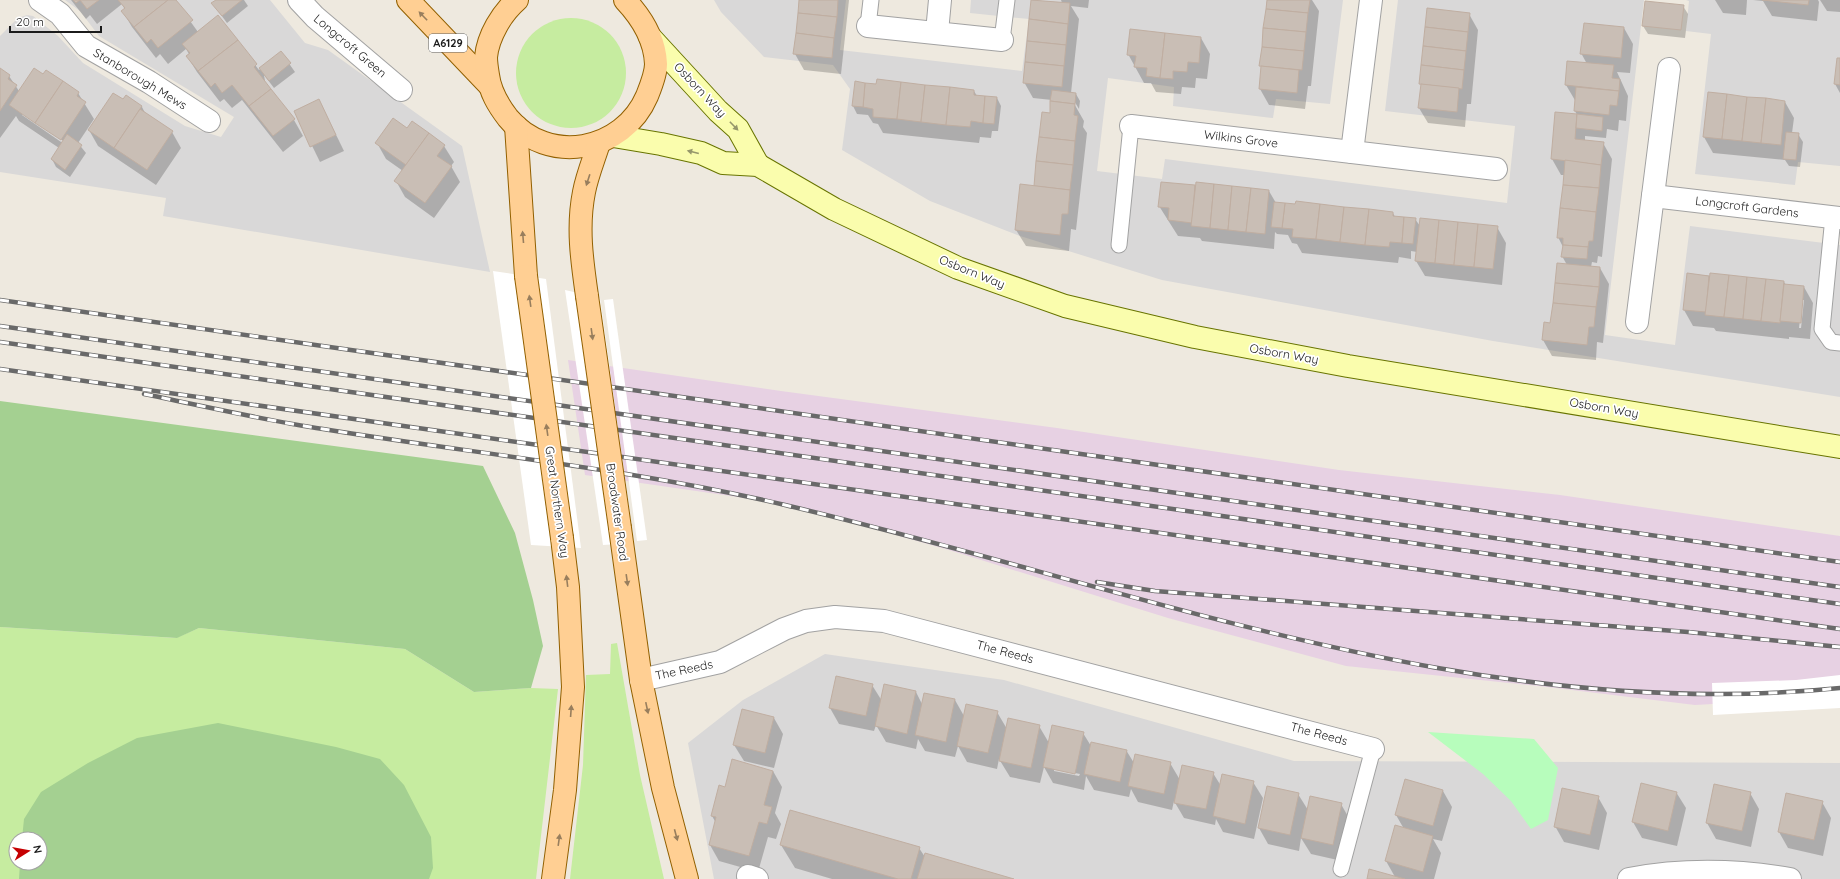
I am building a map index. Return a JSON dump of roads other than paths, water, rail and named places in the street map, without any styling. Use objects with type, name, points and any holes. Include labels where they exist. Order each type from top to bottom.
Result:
[{"type":"main road","name":"A6129","points":[[408,0],[489,85]]},
{"type":"main road","points":[[517,0],[507,9],[494,30],[486,57],[489,85],[499,106],[516,126],[534,139],[555,146],[578,147],[606,139],[630,122],[642,108],[652,86],[656,64],[650,37],[639,14],[625,0]]},
{"type":"main road","name":"Great Northern Way","points":[[516,126],[526,276],[568,587],[572,687],[565,790],[553,879]]},
{"type":"main road","name":"Broadwater Road","points":[[606,139],[584,192],[580,226],[582,257],[641,680],[663,788],[687,879]]},
{"type":"street","name":"Stanborough Mews","points":[[40,0],[60,14],[86,46],[149,82],[209,121]]},
{"type":"street","name":"Longcroft Green","points":[[300,0],[315,17],[401,90]]},
{"type":"street","points":[[937,32],[940,0]]},
{"type":"street","points":[[1352,152],[1371,0]]},
{"type":"street","points":[[868,26],[937,32],[1002,40]]},
{"type":"street","name":"Osborn Way","points":[[650,37],[718,111],[738,129],[758,165]]},
{"type":"street","points":[[1637,322],[1669,69]]},
{"type":"street","name":"Wilkins Grove","points":[[1131,126],[1496,169]]},
{"type":"street","name":"Osborn Way","points":[[606,139],[661,144],[694,152],[723,162],[758,165],[834,209],[958,268],[1065,306],[1194,337],[1348,366],[1840,447]]},
{"type":"street","name":"Longcroft Gardens","points":[[1653,196],[1836,218]]},
{"type":"street","name":"The Reeds","points":[[641,680],[720,662],[784,630],[806,621],[836,617],[877,620],[1373,749]]},
{"type":"street","points":[[1629,879],[1648,875],[1701,871],[1756,873],[1790,879]]},
{"type":"lane","points":[[868,26],[871,0]]},
{"type":"lane","points":[[1002,40],[1007,0]]},
{"type":"lane","points":[[1119,245],[1131,126]]},
{"type":"lane","points":[[1836,218],[1822,329],[1831,342],[1840,343]]},
{"type":"lane","points":[[1341,869],[1373,749]]},
{"type":"railway","points":[[0,300],[1840,562]]},
{"type":"railway","points":[[0,326],[1840,587]]},
{"type":"railway","points":[[0,342],[1840,604]]},
{"type":"railway","points":[[0,369],[1840,629]]},
{"type":"railway","points":[[144,394],[301,425],[613,472],[728,492],[916,538],[1176,609],[1306,641],[1438,668],[1570,687],[1704,694],[1840,688]]},
{"type":"railway","points":[[1097,582],[1155,591],[1688,632],[1840,647]]}]
